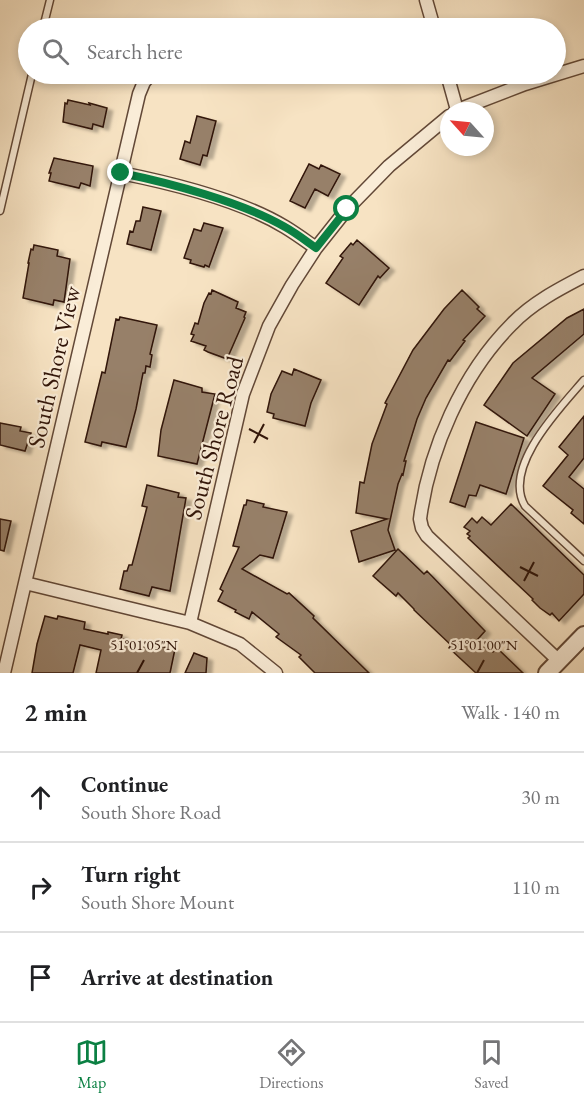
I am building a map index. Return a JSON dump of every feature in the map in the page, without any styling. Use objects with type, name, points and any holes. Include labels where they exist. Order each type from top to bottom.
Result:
[{"type":"street","points":[[426,0],[431,18]]},
{"type":"street","name":"South Shore Road","points":[[566,71],[584,66]]},
{"type":"street","name":"South Shore View","points":[[4,673],[143,84]]},
{"type":"street","points":[[449,84],[452,102]]},
{"type":"street","name":"South Shore Road","points":[[479,102],[525,84]]},
{"type":"street","name":"South Shore Road","points":[[190,623],[243,394],[269,326],[316,248],[347,209],[389,166],[440,124]]},
{"type":"street","points":[[121,173],[178,187],[246,209],[285,227],[316,248]]},
{"type":"street","points":[[584,276],[537,303],[513,323],[474,370],[444,429],[420,519],[427,536],[553,667],[584,635]]},
{"type":"street","points":[[25,583],[190,623],[240,644],[276,673]]},
{"type":"lane","points":[[46,18],[50,0]]},
{"type":"lane","points":[[0,211],[30,84]]},
{"type":"lane","points":[[584,380],[542,431],[527,456],[519,481],[519,496],[525,506],[584,561]]},
{"type":"building","points":[[68,100],[107,108],[103,127],[93,124],[92,129],[63,122],[65,103],[67,104]]},
{"type":"building","points":[[197,116],[216,121],[207,156],[203,155],[200,165],[180,159],[185,141],[190,143]]},
{"type":"building","points":[[54,158],[93,166],[90,186],[81,183],[79,188],[49,181]]},
{"type":"building","points":[[309,164],[319,169],[321,165],[340,174],[328,196],[315,189],[305,208],[290,201]]},
{"type":"building","points":[[143,207],[161,211],[151,250],[127,244],[130,231],[133,232],[136,221],[140,221]]},
{"type":"building","points":[[204,223],[223,228],[209,267],[190,263],[191,260],[184,258],[194,229],[201,231]]},
{"type":"building","points":[[357,240],[389,268],[380,278],[378,276],[359,305],[326,283],[343,258],[340,256],[351,243],[353,245]]},
{"type":"building","points":[[34,245],[58,250],[57,256],[70,259],[64,302],[54,300],[53,305],[23,298],[28,263]]},
{"type":"building","points":[[212,290],[238,302],[236,308],[246,312],[227,359],[204,350],[206,346],[191,341],[195,323],[198,324],[204,303]]},
{"type":"building","points":[[462,290],[485,316],[463,340],[465,341],[450,361],[448,360],[426,398],[417,419],[404,461],[406,461],[403,475],[398,484],[388,530],[395,550],[359,562],[351,531],[387,519],[356,513],[360,482],[364,483],[372,444],[387,404],[385,403],[413,350],[444,309]]},
{"type":"building","points":[[584,309],[584,334],[532,378],[555,394],[527,436],[484,405],[513,363],[567,318]]},
{"type":"building","points":[[120,317],[157,325],[150,354],[152,355],[150,367],[146,366],[145,373],[143,373],[126,447],[102,442],[101,446],[85,442],[102,372],[105,373],[116,319],[119,320]]},
{"type":"building","points":[[294,369],[321,380],[311,403],[305,426],[273,418],[274,414],[267,412],[271,394],[282,371],[292,375]]},
{"type":"building","points":[[174,380],[202,388],[202,392],[215,394],[197,464],[158,456],[161,430]]},
{"type":"building","points":[[584,416],[584,458],[569,477],[584,489],[584,524],[571,513],[573,510],[543,486],[568,455],[559,447]]},
{"type":"building","points":[[476,422],[524,438],[506,494],[480,485],[476,496],[469,495],[465,507],[450,502]]},
{"type":"building","points":[[0,423],[21,427],[20,431],[31,433],[25,451],[0,445]]},
{"type":"building","points":[[147,485],[179,493],[178,497],[186,498],[170,591],[152,587],[149,596],[120,589],[124,571],[132,565],[137,546],[147,507],[142,506]]},
{"type":"building","points":[[247,500],[264,504],[263,507],[287,512],[273,558],[260,555],[242,569],[287,594],[289,593],[369,673],[315,673],[299,657],[301,655],[276,637],[279,634],[252,612],[249,619],[218,601],[223,591],[220,589],[239,547],[233,546]]},
{"type":"building","points":[[511,504],[584,575],[584,594],[559,621],[552,613],[550,615],[540,608],[468,538],[470,536],[467,534],[470,531],[464,527],[472,518],[477,523],[482,517],[491,525]]},
{"type":"building","points":[[0,519],[11,521],[4,551],[0,550]]},
{"type":"building","points":[[398,549],[424,574],[427,571],[485,631],[478,639],[493,652],[497,648],[523,673],[476,673],[449,648],[451,645],[398,593],[396,596],[373,576]]},
{"type":"building","points":[[45,616],[57,619],[58,616],[85,622],[84,629],[122,635],[121,639],[175,649],[170,673],[96,673],[101,650],[80,645],[73,673],[32,673]]},
{"type":"building","points":[[194,653],[207,658],[206,673],[185,673]]},
{"type":"route","points":[[121,173],[203,194],[246,209],[285,227],[316,248],[347,209]]}]
